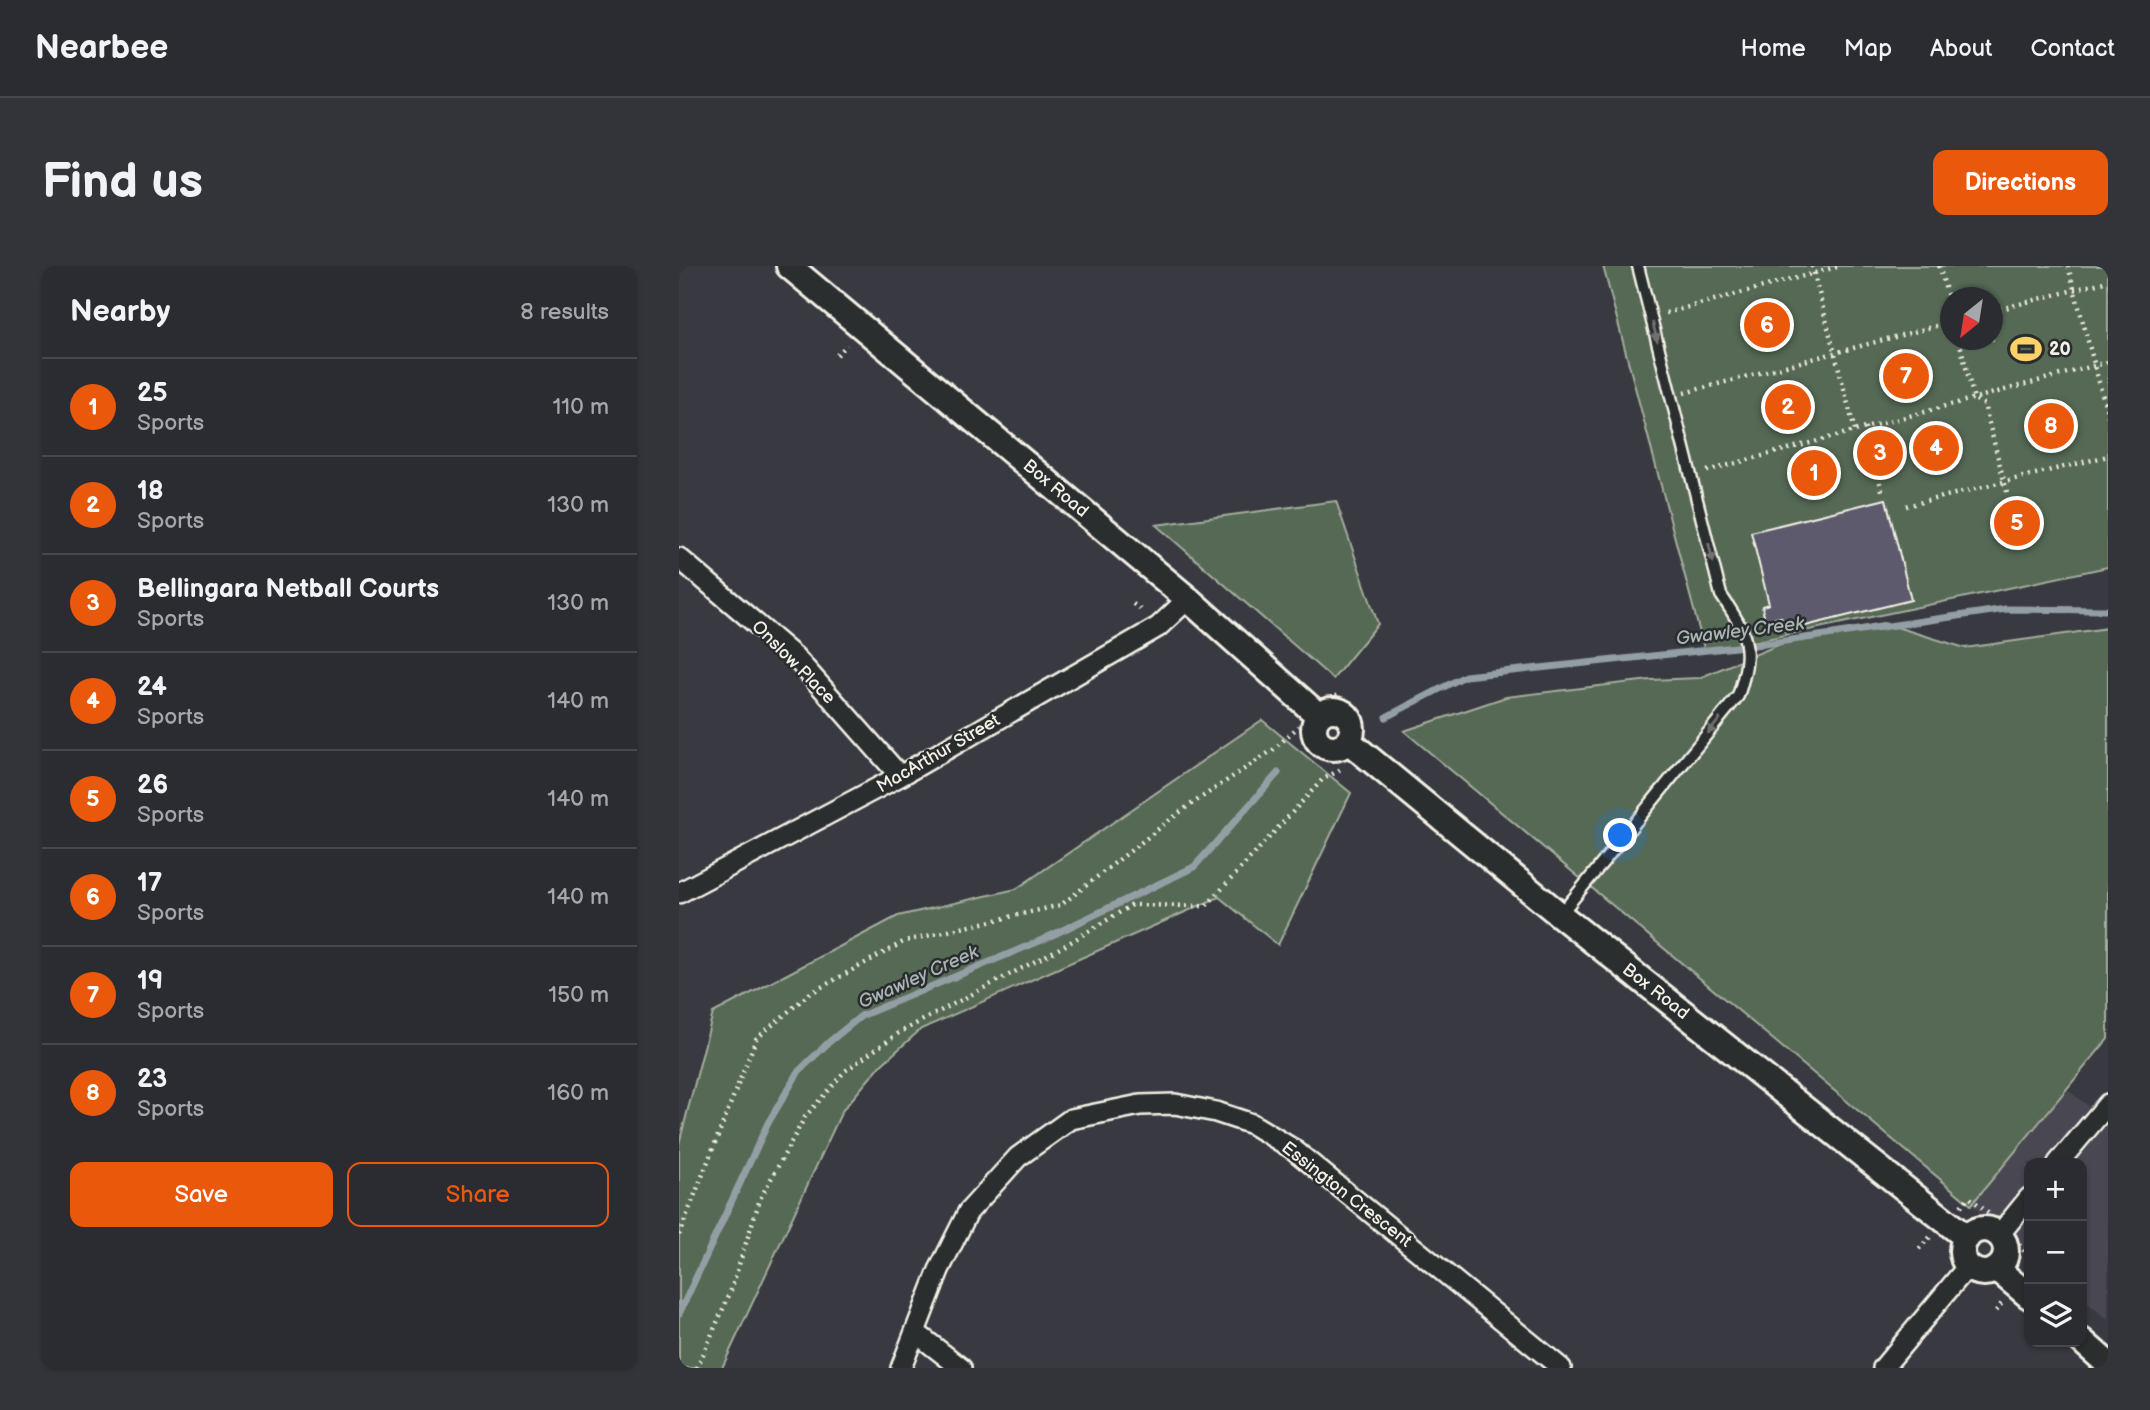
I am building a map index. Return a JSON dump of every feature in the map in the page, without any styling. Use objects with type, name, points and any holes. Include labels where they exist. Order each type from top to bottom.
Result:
[{"type":"street","name":"Box Road","points":[[789,266],[1188,599],[1317,714],[1314,730],[1321,743],[1335,748],[1348,741],[1560,915],[1967,1238]]},
{"type":"street","name":"Onslow Place","points":[[679,558],[795,657],[900,776]]},
{"type":"street","name":"MacArthur Street","points":[[679,893],[900,776],[1158,627],[1188,599]]},
{"type":"street","name":"Essington Crescent","points":[[901,1368],[939,1270],[968,1212],[1018,1157],[1071,1119],[1140,1105],[1175,1104],[1216,1112],[1252,1124],[1293,1149],[1561,1368]]},
{"type":"street","points":[[2062,1158],[2108,1104]]},
{"type":"street","points":[[1999,1235],[2024,1204]]},
{"type":"street","points":[[1982,1229],[1999,1235],[2006,1252],[1997,1269],[1982,1273],[1968,1266],[1963,1257],[1967,1238],[1982,1229]]},
{"type":"street","points":[[1883,1368],[1968,1266]]},
{"type":"street","points":[[1997,1269],[2024,1292]]},
{"type":"street","points":[[915,1332],[961,1368]]},
{"type":"street","points":[[2087,1345],[2108,1364]]},
{"type":"lane","points":[[1560,915],[1738,696],[1747,663],[1745,630],[1721,594],[1638,266]]},
{"type":"path","points":[[1812,266],[1855,431]]},
{"type":"path","points":[[1651,317],[1841,266]]},
{"type":"path","points":[[1940,266],[1946,287]]},
{"type":"path","points":[[2068,266],[2108,416]]},
{"type":"path","points":[[2003,308],[2108,281]]},
{"type":"path","points":[[1671,398],[1940,325]]},
{"type":"path","points":[[1962,350],[1974,398],[1984,404],[2008,496]]},
{"type":"path","points":[[1691,475],[2108,362]]},
{"type":"path","points":[[1865,428],[1882,494]]},
{"type":"path","points":[[1906,506],[2108,456]]},
{"type":"path","points":[[679,1235],[756,1040],[809,994],[905,941],[1062,905],[1184,809],[1273,750],[1317,714]]},
{"type":"path","points":[[697,1368],[730,1293],[760,1199],[805,1117],[845,1071],[899,1032],[1064,946],[1132,905],[1206,906],[1322,780],[1337,769]]},
{"type":"shaded area","points":[[2067,1089],[2108,1122],[2108,1320],[2087,1302],[2087,1158],[2024,1158],[2024,1250],[1971,1205]]},
{"type":"green space","points":[[1603,266],[2108,266],[2108,567],[1705,652]]},
{"type":"green space","points":[[1336,501],[1378,624],[1333,679],[1156,525]]},
{"type":"green space","points":[[1883,623],[1965,648],[2108,628],[2108,1039],[1971,1205],[1404,731],[1506,697],[1650,680],[1699,678],[1790,640]]},
{"type":"green space","points":[[1262,720],[1351,793],[1278,945],[1219,897],[921,1029],[879,1067],[842,1111],[722,1368],[679,1368],[679,1144],[713,1013],[898,916],[1016,889]]},
{"type":"building","points":[[1886,499],[1911,600],[1785,631],[1781,617],[1765,621],[1762,606],[1769,604],[1751,532]]},
{"type":"waterway","name":"Gwawley Creek","points":[[1386,717],[1465,676],[1764,644],[2006,609],[2108,610]]},
{"type":"waterway","name":"Gwawley Creek","points":[[679,1314],[768,1123],[799,1071],[829,1042],[861,1016],[1042,940],[1194,867],[1278,773]]},
{"type":"place","name":"17","points":[[1767,325]]},
{"type":"place","name":"20","points":[[2026,349]]},
{"type":"place","name":"19","points":[[1906,376]]},
{"type":"place","name":"18","points":[[1788,407]]},
{"type":"place","name":"23","points":[[2051,426]]},
{"type":"place","name":"24","points":[[1936,448]]},
{"type":"place","name":"Bellingara Netball Courts","points":[[1880,453]]},
{"type":"place","name":"25","points":[[1814,473]]},
{"type":"place","name":"26","points":[[2017,523]]}]
